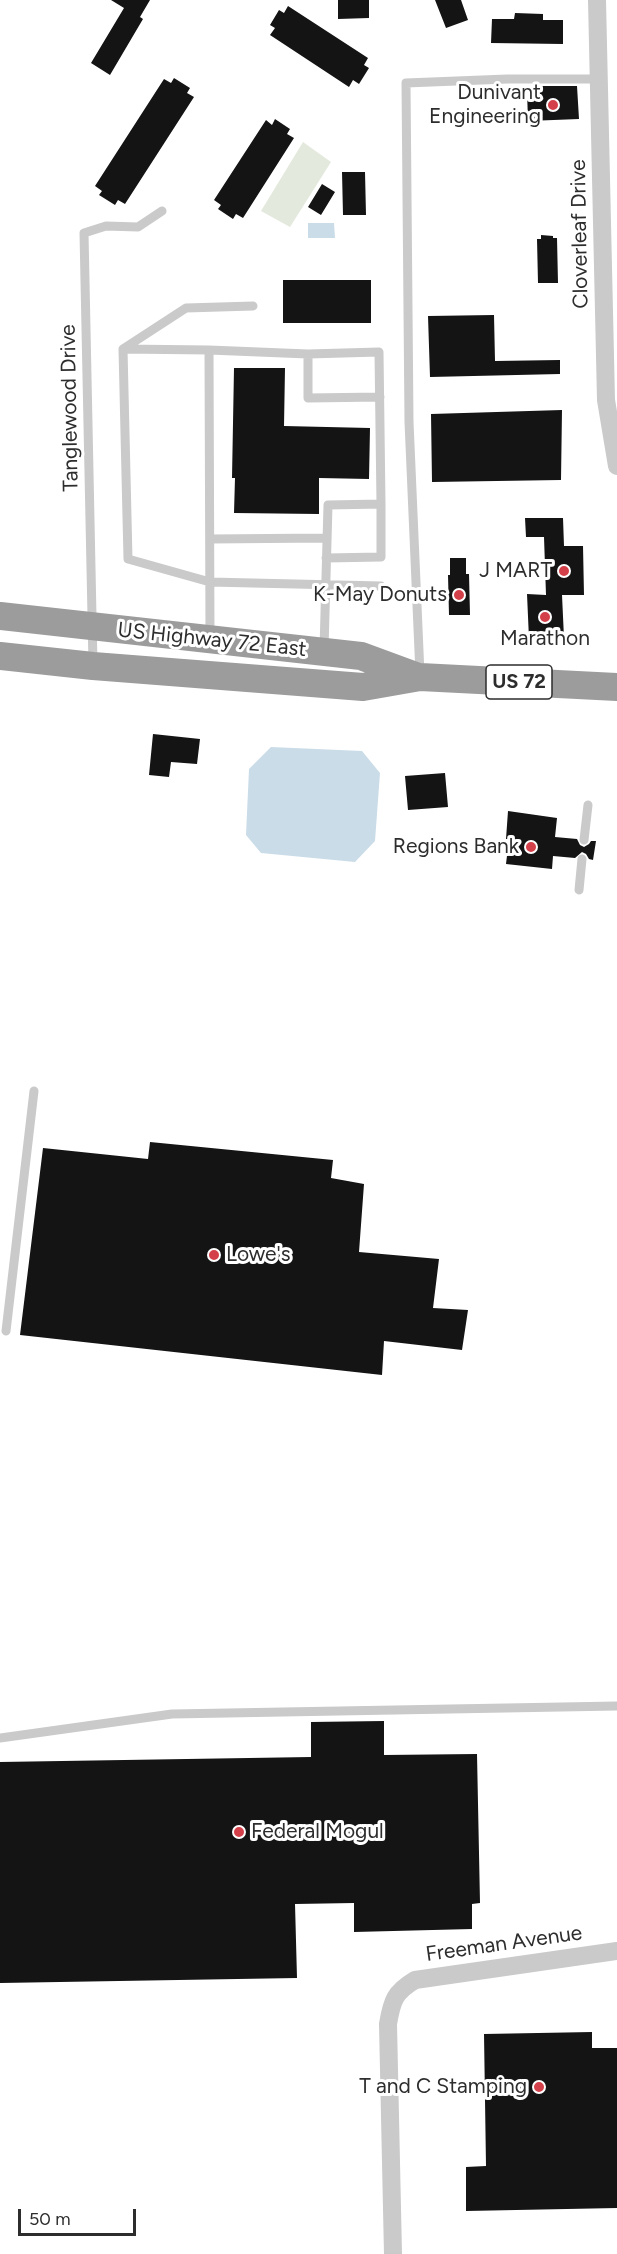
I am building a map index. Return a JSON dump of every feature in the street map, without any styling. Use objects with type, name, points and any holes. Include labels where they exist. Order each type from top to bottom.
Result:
[{"type":"highway","name":"US Highway 72 East","points":[[0,616],[210,640],[243,661],[363,687],[420,677],[617,687]]},
{"type":"highway","name":"US Highway 72 East","points":[[0,656],[93,666],[243,661],[324,652],[361,656],[420,677]]},
{"type":"street","name":"Cloverleaf Drive","points":[[597,0],[606,400],[617,466]]},
{"type":"street","name":"Freeman Avenue","points":[[393,2254],[388,2024],[391,2006],[399,1989],[416,1980],[617,1951]]},
{"type":"lane","points":[[420,677],[409,422],[406,83],[507,79],[599,79]]},
{"type":"lane","name":"Tanglewood Drive","points":[[93,666],[84,233],[106,226],[138,227],[162,211]]},
{"type":"lane","points":[[123,349],[186,308],[253,306]]},
{"type":"lane","points":[[123,349],[308,354],[380,352],[381,557],[326,558]]},
{"type":"lane","points":[[123,349],[128,559],[210,582],[381,586]]},
{"type":"lane","points":[[209,350],[210,640]]},
{"type":"lane","points":[[308,354],[308,398],[380,397]]},
{"type":"lane","points":[[324,652],[328,505],[381,504]]},
{"type":"lane","points":[[210,539],[326,538]]},
{"type":"lane","points":[[584,840],[588,805]]},
{"type":"lane","points":[[579,890],[582,859]]},
{"type":"lane","points":[[6,1331],[34,1091]]},
{"type":"lane","points":[[0,1738],[172,1714],[617,1706]]},
{"type":"shaded area","points":[[303,142],[331,162],[290,227],[261,211]]},
{"type":"water","points":[[308,223],[334,223],[335,238],[308,238]]},
{"type":"water","points":[[271,747],[362,751],[380,773],[375,841],[355,862],[261,853],[246,835],[249,769]]},
{"type":"building","points":[[111,0],[150,0],[140,17],[143,19],[110,75],[91,63],[124,8]]},
{"type":"building","points":[[338,0],[369,0],[369,18],[338,19]]},
{"type":"building","points":[[435,0],[461,0],[468,20],[446,28]]},
{"type":"building","points":[[288,6],[368,58],[364,65],[369,68],[359,84],[353,80],[349,87],[270,35],[275,28],[270,25],[279,10],[284,13]]},
{"type":"building","points":[[515,13],[543,14],[543,20],[563,20],[563,44],[491,43],[492,19],[514,19]]},
{"type":"building","points":[[174,78],[190,88],[187,93],[194,97],[125,204],[118,200],[115,205],[99,195],[102,191],[95,186],[164,79],[171,83]]},
{"type":"building","name":"Dunivant Engineering","points":[[542,86],[577,86],[579,119],[528,121],[527,91],[542,91]]},
{"type":"building","points":[[275,119],[290,129],[287,134],[294,138],[243,218],[236,214],[233,219],[218,209],[221,205],[214,200],[266,120],[272,125]]},
{"type":"building","points":[[342,172],[365,172],[366,215],[343,215]]},
{"type":"building","points":[[322,184],[335,192],[321,215],[308,207]]},
{"type":"building","points":[[541,235],[557,238],[558,283],[538,283],[537,239],[541,239]]},
{"type":"building","points":[[283,280],[371,280],[371,323],[283,323]]},
{"type":"building","points":[[494,315],[495,361],[560,360],[560,374],[430,377],[428,316]]},
{"type":"building","points":[[234,368],[285,368],[284,426],[370,428],[369,479],[319,478],[319,514],[234,513],[235,478],[232,478]]},
{"type":"building","points":[[562,410],[561,480],[432,482],[431,414]]},
{"type":"building","points":[[525,518],[563,518],[564,546],[583,546],[584,595],[562,595],[564,638],[529,639],[527,594],[546,595],[544,537],[526,537]]},
{"type":"building","name":"K-May Donuts","points":[[450,558],[466,558],[466,574],[469,574],[470,615],[449,615]]},
{"type":"building","points":[[153,734],[200,739],[197,764],[171,762],[169,777],[149,775]]},
{"type":"building","points":[[445,773],[448,807],[408,810],[405,776]]},
{"type":"building","name":"Regions Bank","points":[[508,811],[557,818],[555,837],[577,839],[584,847],[591,841],[596,841],[593,860],[582,852],[575,858],[553,856],[552,869],[506,864],[509,839],[506,839]]},
{"type":"building","name":"Lowe's","points":[[150,1142],[333,1160],[331,1178],[364,1184],[359,1252],[439,1259],[433,1308],[468,1310],[462,1350],[384,1341],[382,1375],[20,1335],[43,1148],[148,1159]]},
{"type":"building","name":"Federal Mogul","points":[[384,1721],[384,1755],[477,1754],[480,1903],[472,1904],[472,1929],[354,1932],[354,1903],[295,1904],[297,1978],[0,1983],[0,1762],[311,1757],[311,1722]]},
{"type":"building","name":"T and C Stamping","points":[[592,2032],[592,2048],[617,2048],[617,2208],[466,2211],[466,2167],[486,2166],[484,2034]]},
{"type":"place","name":"Dunivant Engineering","points":[[553,105]]},
{"type":"place","name":"J MART","points":[[564,571]]},
{"type":"place","name":"K-May Donuts","points":[[459,595]]},
{"type":"place","name":"Marathon","points":[[545,617]]},
{"type":"place","name":"Regions Bank","points":[[531,847]]},
{"type":"place","name":"Lowe's","points":[[214,1255]]},
{"type":"place","name":"Federal Mogul","points":[[239,1832]]},
{"type":"place","name":"T and C Stamping","points":[[539,2087]]}]
